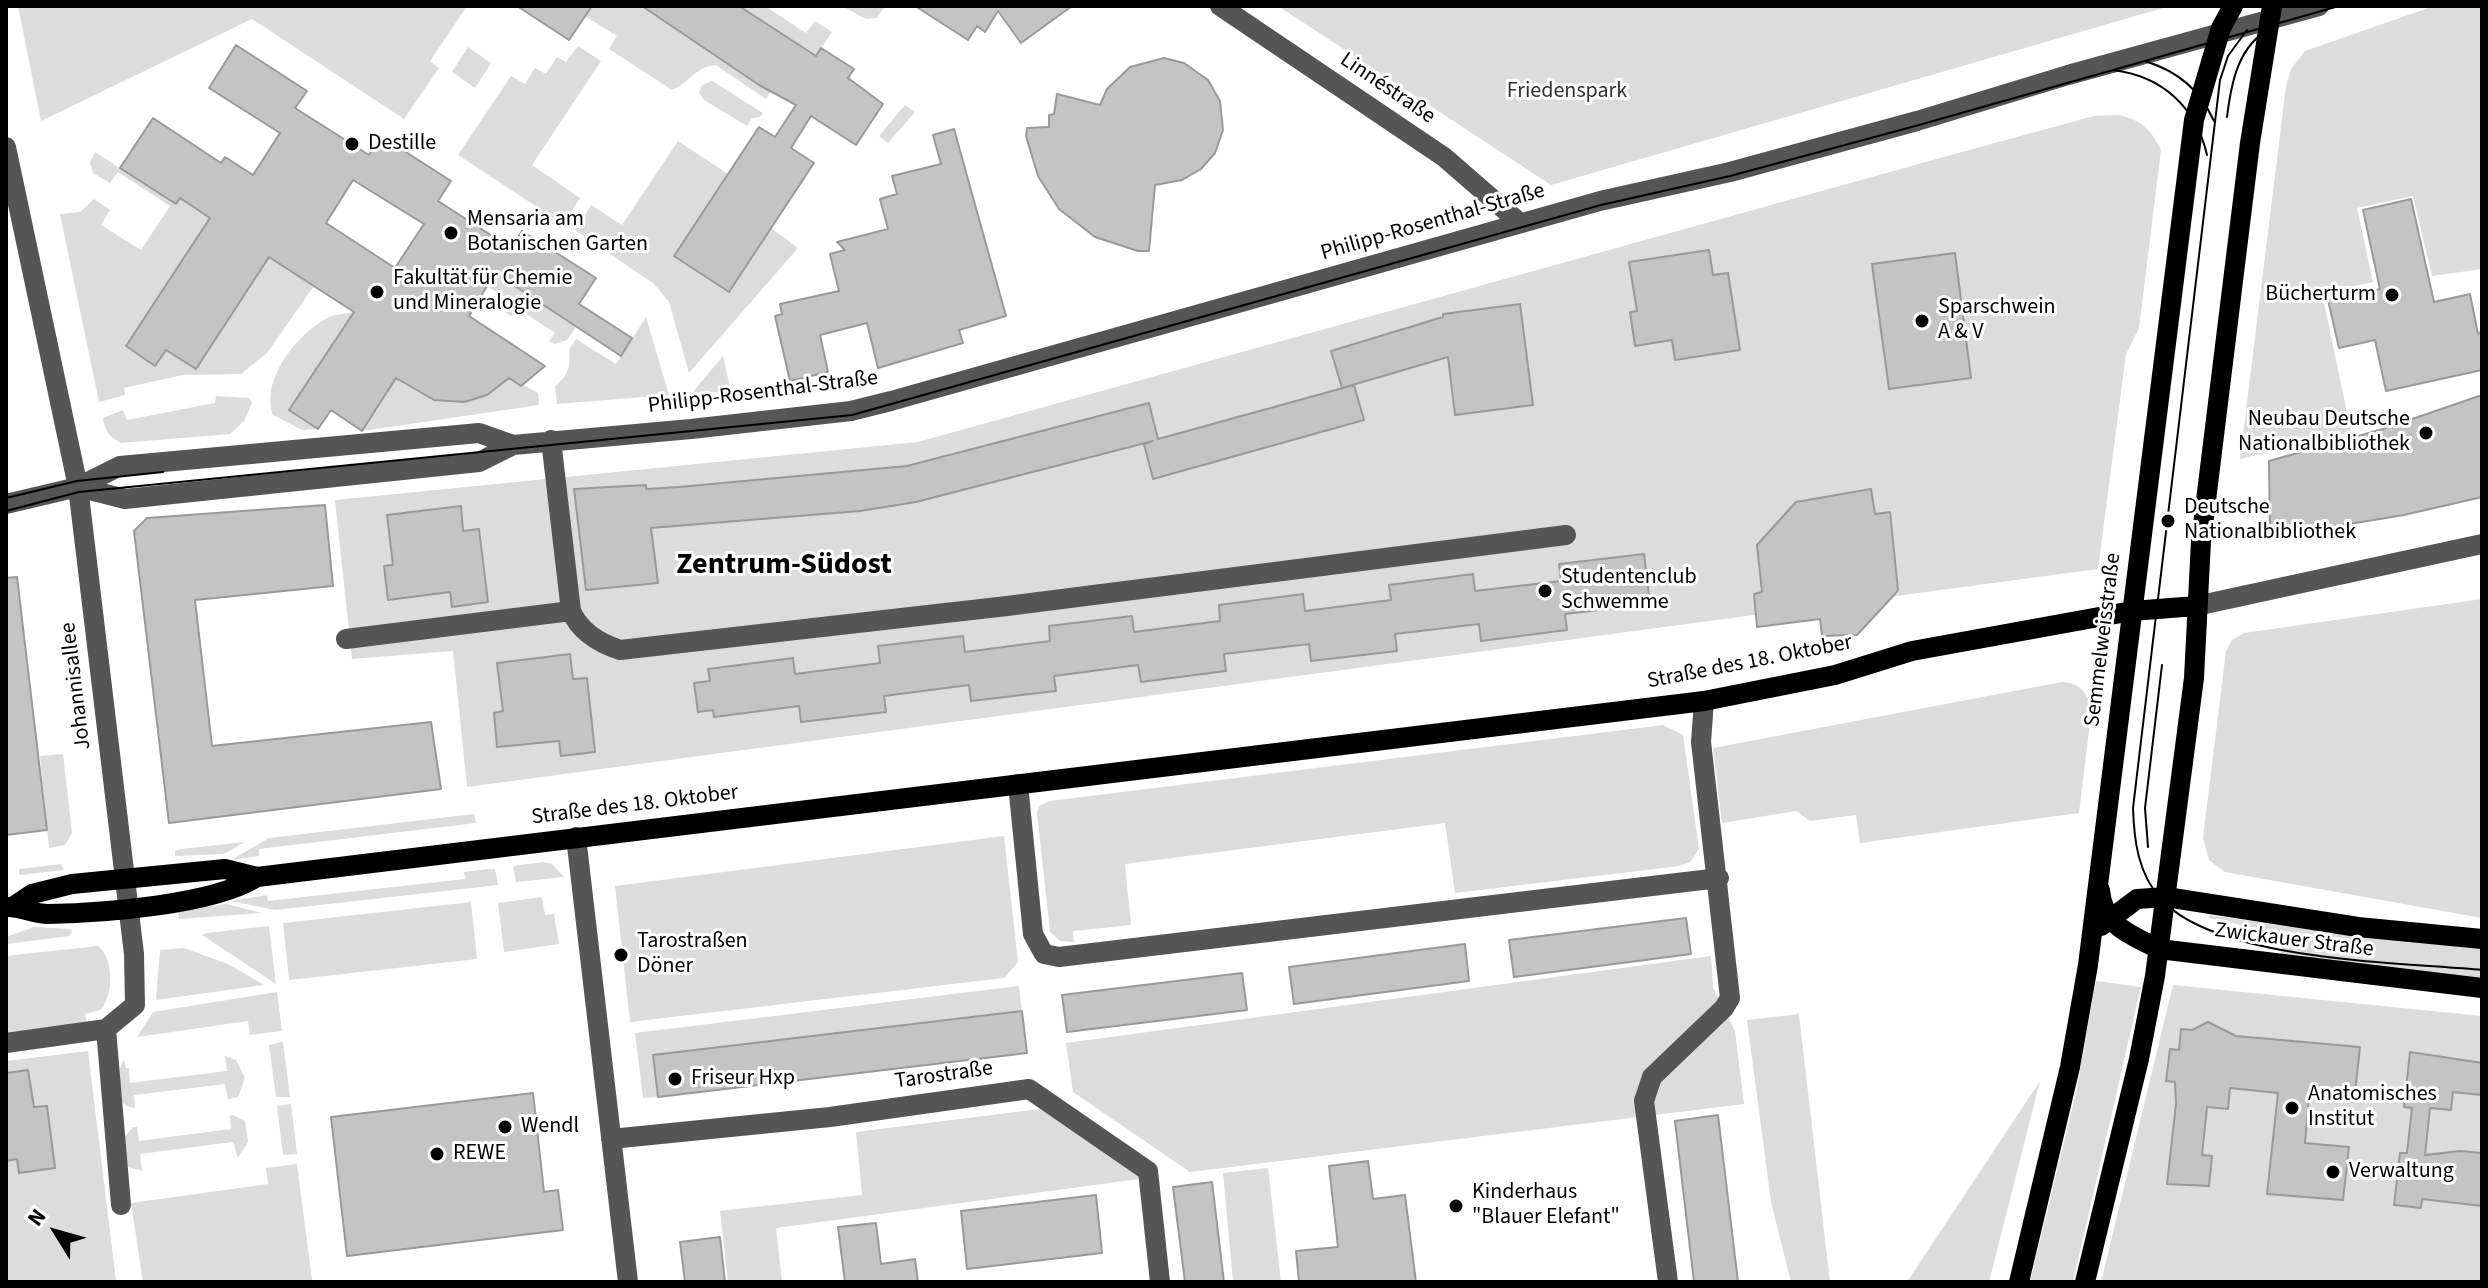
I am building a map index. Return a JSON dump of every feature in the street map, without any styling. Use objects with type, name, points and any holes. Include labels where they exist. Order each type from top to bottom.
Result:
[{"type":"main road","name":"Semmelweisstraße","points":[[2019,1282],[2070,1067],[2091,938],[2194,120],[2220,33],[2233,6]]},
{"type":"main road","points":[[2085,1282],[2139,1059],[2159,949],[2194,678],[2196,606],[2231,287],[2271,13]]},
{"type":"main road","name":"Straße des 18. Oktober","points":[[10,907],[32,894],[52,888],[124,879],[225,869],[257,877],[1704,701],[1835,675],[1912,651],[2132,611],[2196,606]]},
{"type":"main road","points":[[2099,874],[2101,898],[2109,918]]},
{"type":"main road","name":"Straße des 18. Oktober","points":[[10,907],[34,914],[127,907],[234,890],[257,877]]},
{"type":"main road","name":"Zwickauer Straße","points":[[2091,938],[2109,918],[2137,899],[2166,897],[2358,927],[2482,939]]},
{"type":"main road","name":"Zwickauer Straße","points":[[2109,918],[2117,928],[2159,949],[2482,988]]},
{"type":"street","name":"Linnéstraße","points":[[1220,6],[1444,157],[1520,223]]},
{"type":"street","name":"Philipp-Rosenthal-Straße","points":[[78,487],[125,499],[479,462],[513,445],[691,429],[864,408],[1520,223],[1917,121],[2220,33],[2271,13],[2319,6]]},
{"type":"street","name":"Johannisallee","points":[[6,147],[78,487],[124,879]]},
{"type":"street","name":"Philipp-Rosenthal-Straße","points":[[6,504],[78,487],[120,466],[479,433],[513,445]]},
{"type":"street","points":[[551,440],[571,611],[586,632],[602,644],[620,650],[1566,535]]},
{"type":"street","name":"Straße des 18. Oktober","points":[[2196,606],[2482,544]]},
{"type":"street","points":[[346,639],[571,611]]},
{"type":"street","points":[[1668,1282],[1644,1101],[1652,1077],[1724,1008],[1730,998],[1719,878],[1701,742],[1704,701]]},
{"type":"street","points":[[1018,784],[1033,934],[1044,954],[1059,957],[1719,878]]},
{"type":"street","points":[[576,837],[628,1282]]},
{"type":"street","points":[[6,1043],[106,1029],[135,1005],[124,879]]},
{"type":"street","points":[[106,1029],[121,1205]]},
{"type":"street","name":"Tarostraße","points":[[611,1139],[830,1117],[1029,1089],[1148,1171],[1160,1282]]},
{"type":"green space","points":[[18,6],[467,6],[430,61],[439,68],[404,119],[252,19],[41,121]]},
{"type":"green space","points":[[592,6],[642,6],[758,85],[772,90],[766,99],[716,65],[702,69],[672,90],[609,49],[617,36],[585,16]]},
{"type":"green space","points":[[739,6],[765,6],[806,33],[815,21],[832,32],[816,56]]},
{"type":"green space","points":[[842,6],[885,6],[877,18],[866,19]]},
{"type":"green space","name":"Friedenspark","points":[[1278,6],[2170,6],[1551,185]]},
{"type":"green space","points":[[2434,6],[2482,6],[2482,269],[2432,276],[2413,196],[2357,208],[2373,282],[2322,293],[2351,432],[2240,459],[2286,86],[2291,69],[2305,51]]},
{"type":"green space","points":[[578,46],[601,61],[532,165],[580,198],[563,224],[458,155],[511,76],[525,84],[535,68],[546,74],[557,57],[566,62]]},
{"type":"green space","points":[[468,47],[491,63],[475,88],[452,72]]},
{"type":"green space","points":[[712,81],[763,113],[760,117],[752,118],[747,126],[704,100],[699,93],[702,85]]},
{"type":"green space","points":[[905,105],[915,112],[888,143],[879,136]]},
{"type":"green space","points":[[2119,115],[2144,126],[2161,150],[2139,328],[2126,354],[2098,569],[467,787],[453,651],[352,659],[335,500],[918,442],[2094,116]]},
{"type":"green space","points":[[678,141],[728,174],[675,256],[729,292],[771,228],[798,248],[689,373],[669,302],[654,284],[575,230],[591,205],[622,225]]},
{"type":"green space","points":[[95,152],[175,204],[188,185],[193,206],[210,218],[126,347],[155,366],[166,350],[196,369],[269,257],[314,286],[267,353],[241,374],[183,375],[124,388],[125,395],[99,402],[60,214],[80,212],[94,199],[110,210],[101,225],[141,250],[170,206],[118,172],[110,183],[93,173],[90,162]]},
{"type":"green space","points":[[495,273],[577,325],[567,340],[555,344],[549,341],[555,333],[517,308],[511,316],[497,307],[504,297],[487,286]]},
{"type":"green space","points":[[354,312],[289,410],[318,429],[302,430],[273,415],[270,401],[272,387],[277,372],[295,345],[329,317]]},
{"type":"green space","points":[[646,317],[669,395],[557,404],[555,386],[568,370],[569,350],[576,339],[616,364]]},
{"type":"green space","points":[[413,353],[433,367],[418,391],[430,397],[454,402],[478,399],[509,377],[538,393],[539,405],[362,431]]},
{"type":"green space","points":[[723,356],[731,392],[692,393]]},
{"type":"green space","points":[[216,396],[249,398],[252,402],[244,421],[230,434],[121,443],[108,433],[104,423],[103,418],[123,410],[127,420],[215,403]]},
{"type":"green space","points":[[2482,599],[2482,918],[2225,872],[2209,860],[2203,838],[2226,651],[2232,640],[2244,633]]},
{"type":"green space","points":[[2062,682],[2081,689],[2092,706],[2079,813],[1860,843],[1856,815],[1810,821],[1796,811],[1722,823],[1713,748]]},
{"type":"green space","points":[[1663,725],[1683,735],[1699,849],[1690,862],[1679,866],[1455,893],[1445,823],[1125,864],[1131,925],[1073,931],[1074,942],[1060,941],[1050,932],[1037,813],[1039,806],[1050,801]]},
{"type":"green space","points":[[63,754],[72,833],[65,845],[49,848],[40,756]]},
{"type":"green space","points":[[474,814],[476,823],[259,849],[259,856],[231,860],[269,838]]},
{"type":"green space","points":[[1004,836],[1018,962],[1004,978],[630,1022],[615,886]]},
{"type":"green space","points":[[245,842],[224,854],[175,856],[175,851],[181,849]]},
{"type":"green space","points":[[544,862],[552,864],[564,877],[516,882],[513,866]]},
{"type":"green space","points":[[61,864],[64,870],[19,875],[19,869]]},
{"type":"green space","points":[[495,869],[498,885],[275,910],[231,901],[267,895],[268,901],[465,879],[464,872]]},
{"type":"green space","points":[[542,897],[545,915],[554,914],[559,944],[504,952],[498,903]]},
{"type":"green space","points":[[471,902],[477,959],[289,980],[283,923]]},
{"type":"green space","points":[[226,904],[262,913],[179,919],[178,912]]},
{"type":"green space","points":[[2209,915],[2348,935],[2482,949],[2482,979],[2281,955],[2283,934],[2209,918]]},
{"type":"green space","points":[[269,926],[276,984],[202,935],[207,933]]},
{"type":"green space","points":[[34,927],[72,931],[69,936],[6,944],[6,937]]},
{"type":"green space","points":[[98,946],[107,959],[110,987],[100,1010],[85,1014],[87,1024],[6,1033],[6,956]]},
{"type":"green space","points":[[184,948],[228,964],[264,985],[156,1000],[160,950]]},
{"type":"green space","points":[[1711,956],[1713,987],[1735,1031],[1744,1104],[1190,1172],[1073,1092],[1066,1043]]},
{"type":"green space","points":[[2096,981],[2141,987],[2073,1282],[2030,1282],[2076,1093]]},
{"type":"green space","points":[[2173,985],[2482,1016],[2482,1282],[2101,1282]]},
{"type":"green space","points":[[1019,986],[1022,1011],[654,1055],[658,1097],[643,1098],[635,1033]]},
{"type":"green space","points":[[277,992],[282,1031],[250,1035],[248,1021],[137,1037],[153,1012]]},
{"type":"green space","points":[[1799,1014],[1830,1282],[1791,1282],[1771,1202],[1747,1020]]},
{"type":"green space","points":[[283,1042],[290,1097],[276,1097],[269,1045]]},
{"type":"green space","points":[[88,1051],[116,1281],[6,1282],[6,1061]]},
{"type":"green space","points":[[225,1056],[236,1060],[245,1078],[238,1097],[228,1099],[225,1084],[134,1095],[135,1108],[127,1106],[119,1096],[119,1073],[124,1059],[126,1068],[129,1068],[130,1083],[227,1071]]},
{"type":"green space","points":[[2040,1081],[1989,1282],[1907,1282]]},
{"type":"green space","points":[[291,1104],[297,1154],[283,1155],[277,1106]]},
{"type":"green space","points":[[1040,1109],[1138,1171],[1139,1179],[776,1228],[782,1282],[728,1282],[720,1211],[862,1195],[856,1132]]},
{"type":"green space","points":[[230,1116],[245,1121],[248,1142],[238,1158],[233,1142],[140,1154],[142,1171],[128,1167],[123,1139],[133,1127],[137,1127],[139,1141],[231,1129]]},
{"type":"green space","points":[[297,1164],[312,1280],[143,1282],[131,1203],[268,1184],[266,1168]]},
{"type":"green space","points":[[1268,1168],[1281,1282],[1233,1282],[1223,1173]]},
{"type":"building","points":[[517,6],[592,6],[569,40]]},
{"type":"building","points":[[642,6],[739,6],[816,56],[821,48],[854,69],[848,78],[883,104],[856,145],[811,116],[791,148],[814,163],[729,292],[674,256],[759,127],[775,137],[796,105],[759,85]]},
{"type":"building","points":[[915,6],[1072,6],[1021,43],[998,11],[985,32],[977,26],[968,40]]},
{"type":"building","points":[[236,45],[307,91],[295,108],[369,155],[381,136],[451,181],[438,201],[511,248],[522,231],[596,278],[579,304],[632,338],[621,356],[495,273],[469,316],[545,366],[521,386],[509,378],[487,395],[464,402],[434,400],[396,378],[362,431],[331,410],[318,429],[289,410],[354,312],[269,257],[196,369],[166,350],[155,366],[126,346],[210,218],[180,198],[176,204],[120,168],[153,118],[221,163],[225,157],[253,175],[280,133],[209,88]],"holes":[[[353,180],[424,224],[395,268],[326,223]]]},
{"type":"building","points":[[1164,58],[1184,63],[1208,80],[1220,101],[1223,130],[1215,153],[1201,169],[1182,180],[1155,185],[1149,251],[1138,251],[1095,237],[1059,209],[1038,176],[1026,136],[1027,128],[1049,127],[1049,115],[1054,114],[1057,94],[1100,105],[1107,89],[1130,67]]},
{"type":"building","points":[[954,129],[1006,316],[959,330],[963,343],[878,368],[867,323],[820,335],[828,372],[790,381],[775,316],[782,314],[780,304],[839,291],[830,254],[845,250],[837,242],[888,229],[880,199],[897,194],[892,176],[941,164],[933,135]]},
{"type":"building","name":"Bücherturm","points":[[2411,199],[2434,302],[2470,294],[2478,334],[2482,331],[2482,370],[2386,391],[2375,340],[2339,348],[2328,300],[2380,289],[2363,210]]},
{"type":"building","points":[[1709,250],[1713,275],[1728,273],[1740,350],[1675,360],[1672,340],[1635,346],[1630,312],[1637,311],[1629,262]]},
{"type":"building","name":"Sparschwein A & V","points":[[1955,253],[1971,378],[1889,389],[1872,264]]},
{"type":"building","points":[[1520,304],[1533,405],[1455,415],[1448,357],[1342,388],[1331,351],[1443,317],[1443,314]]},
{"type":"building","points":[[1354,385],[1364,420],[1153,479],[1144,444],[1153,441],[916,502],[860,511],[651,528],[658,583],[586,590],[574,489],[646,485],[646,489],[679,487],[907,466],[1149,403],[1158,439]]},
{"type":"building","name":"Neubau Deutsche Nationalbibliothek","points":[[2482,395],[2482,497],[2404,515],[2270,537],[2269,461],[2383,429]]},
{"type":"building","points":[[1871,489],[1875,514],[1890,512],[1898,590],[1895,594],[1857,635],[1822,636],[1820,619],[1757,627],[1754,594],[1762,592],[1757,545],[1796,502]]},
{"type":"building","points":[[325,505],[333,586],[195,600],[212,746],[431,722],[441,789],[169,823],[134,531],[147,518]]},
{"type":"building","points":[[461,506],[463,531],[479,529],[488,602],[452,607],[450,592],[388,600],[384,566],[393,565],[387,515]]},
{"type":"building","points":[[1644,554],[1650,604],[1565,614],[1567,630],[1481,641],[1479,624],[1395,634],[1397,651],[1311,661],[1309,644],[1224,654],[1226,671],[1141,682],[1138,665],[1054,676],[1056,691],[971,701],[969,685],[884,696],[886,712],[801,722],[799,706],[714,717],[713,710],[698,712],[694,683],[710,681],[708,669],[793,658],[795,674],[880,663],[878,646],[963,636],[965,652],[1050,641],[1049,626],[1132,616],[1134,632],[1220,621],[1219,605],[1303,594],[1305,611],[1391,600],[1389,585],[1473,574],[1475,591],[1561,581],[1559,564]]},
{"type":"building","points":[[17,577],[47,830],[6,835],[6,578]]},
{"type":"building","points":[[570,654],[573,679],[587,678],[595,752],[561,756],[559,741],[497,747],[494,713],[503,711],[497,663]]},
{"type":"building","points":[[1686,918],[1691,954],[1514,977],[1509,940]]},
{"type":"building","points":[[1465,944],[1469,981],[1294,1004],[1289,967]]},
{"type":"building","points":[[1242,973],[1247,1010],[1067,1032],[1062,995]]},
{"type":"building","points":[[1022,1011],[1027,1053],[658,1097],[653,1055]]},
{"type":"building","name":"Anatomisches Institut","points":[[2208,1022],[2236,1036],[2360,1047],[2354,1102],[2309,1097],[2305,1143],[2349,1147],[2343,1200],[2267,1194],[2278,1093],[2230,1088],[2228,1109],[2207,1107],[2202,1155],[2212,1156],[2209,1186],[2167,1184],[2176,1104],[2175,1082],[2166,1081],[2170,1049],[2179,1050],[2181,1029],[2192,1030]]},
{"type":"building","points":[[2410,1052],[2482,1063],[2482,1095],[2453,1092],[2451,1110],[2430,1108],[2425,1155],[2460,1151],[2482,1153],[2482,1206],[2422,1199],[2421,1208],[2394,1205],[2400,1153],[2407,1153],[2412,1108],[2404,1107]]},
{"type":"building","points":[[28,1070],[34,1107],[47,1106],[55,1168],[19,1173],[17,1159],[6,1161],[6,1073]]},
{"type":"building","name":"REWE","points":[[533,1093],[544,1192],[558,1190],[563,1230],[347,1256],[331,1117]]},
{"type":"building","points":[[1718,1115],[1738,1282],[1694,1282],[1675,1121]]},
{"type":"building","points":[[1368,1161],[1373,1199],[1405,1195],[1416,1282],[1299,1282],[1296,1251],[1338,1247],[1329,1166]]},
{"type":"building","points":[[1212,1182],[1224,1282],[1185,1282],[1173,1187]]},
{"type":"building","points":[[1096,1195],[1102,1253],[967,1269],[961,1211]]},
{"type":"building","points":[[876,1223],[881,1264],[915,1259],[918,1282],[845,1282],[838,1227]]},
{"type":"building","points":[[720,1237],[725,1282],[685,1282],[680,1242]]},
{"type":"tram line","points":[[6,511],[79,492],[852,415],[1601,205],[1730,176],[2339,6]]},
{"type":"tram line","points":[[2227,117],[2234,79],[2244,54],[2260,35],[2272,28]]},
{"type":"tram line","points":[[2247,30],[2228,56],[2220,80],[2133,808],[2139,856],[2147,879],[2161,899],[2187,920],[2223,935],[2311,955],[2482,970]]},
{"type":"tram line","points":[[2145,61],[2187,83],[2214,121]]},
{"type":"tram line","points":[[2113,70],[2147,79],[2174,97],[2195,122],[2207,155]]},
{"type":"tram line","points":[[6,498],[77,481],[163,472]]},
{"type":"tram line","points":[[2148,847],[2145,808],[2162,665]]},
{"type":"place","name":"Destille","points":[[352,144]]},
{"type":"place","name":"Mensaria am Botanischen Garten","points":[[451,233]]},
{"type":"place","name":"Fakultät für Chemie und Mineralogie","points":[[377,292]]},
{"type":"place","name":"Bücherturm","points":[[2392,295]]},
{"type":"place","name":"Sparschwein A & V","points":[[1922,321]]},
{"type":"place","name":"Neubau Deutsche Nationalbibliothek","points":[[2426,433]]},
{"type":"place","name":"Deutsche Nationalbibliothek","points":[[2168,521]]},
{"type":"place","name":"Studentenclub Schwemme","points":[[1545,591]]},
{"type":"place","name":"Tarostraßen Döner","points":[[621,955]]},
{"type":"place","name":"Friseur Hxp","points":[[675,1079]]},
{"type":"place","name":"Anatomisches Institut","points":[[2292,1108]]},
{"type":"place","name":"Wendl","points":[[505,1127]]},
{"type":"place","name":"REWE","points":[[437,1154]]},
{"type":"place","name":"Verwaltung","points":[[2333,1172]]},
{"type":"place","name":"Kinderhaus \"Blauer Elefant\"","points":[[1456,1206]]},
{"type":"district","name":"Zentrum-Südost","points":[[784,566]]}]
